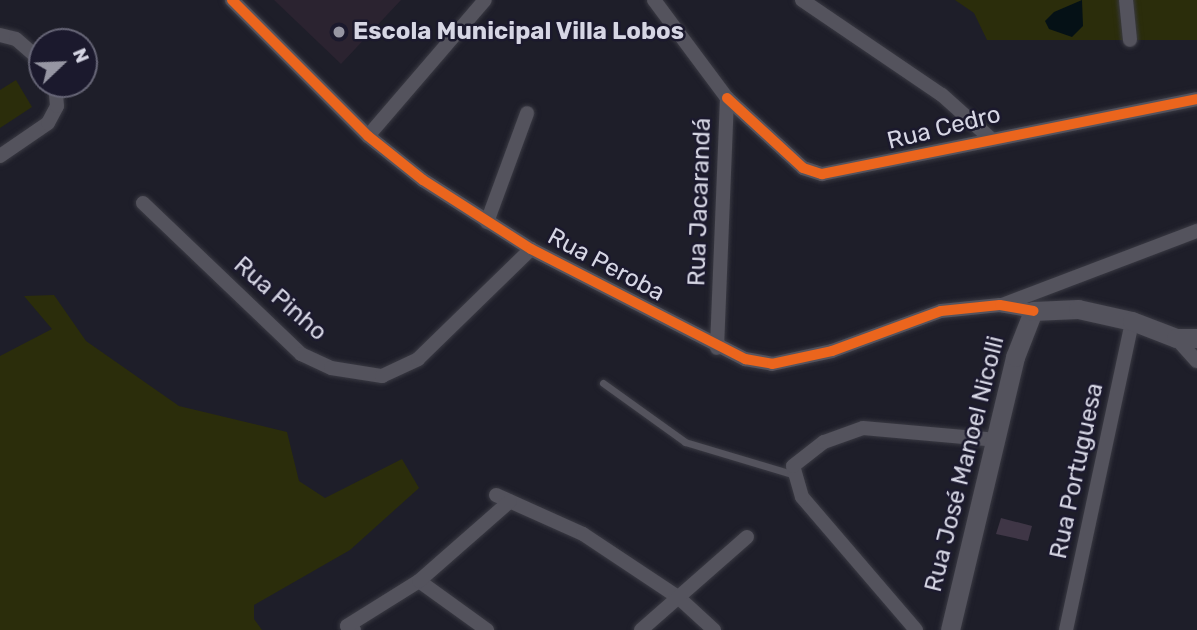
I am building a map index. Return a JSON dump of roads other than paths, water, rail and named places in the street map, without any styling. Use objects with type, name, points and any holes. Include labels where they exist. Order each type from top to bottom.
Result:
[{"type":"main road","points":[[1033,312],[1078,309],[1132,321],[1175,338],[1197,338]]},
{"type":"main road","name":"Rua José Manoel Nicolli","points":[[950,630],[1018,344],[1033,312]]},
{"type":"street","name":"Rua Peroba","points":[[232,0],[368,136],[488,222],[531,249],[717,348],[772,364],[832,351],[941,311],[1000,305],[1033,312]]},
{"type":"street","points":[[368,136],[485,0]]},
{"type":"street","name":"Rua Jacarandá","points":[[654,0],[727,98],[717,348]]},
{"type":"street","points":[[802,0],[942,95],[989,137]]},
{"type":"street","points":[[1126,0],[1130,40]]},
{"type":"street","points":[[0,34],[16,39],[28,50]]},
{"type":"street","points":[[0,156],[48,123],[57,106],[56,98]]},
{"type":"street","name":"Rua Cedro","points":[[727,98],[803,168],[822,174],[847,174],[989,137],[1197,99]]},
{"type":"street","points":[[488,222],[527,113]]},
{"type":"street","name":"Rua Pinho","points":[[143,203],[301,354],[331,368],[382,376],[418,359],[531,249]]},
{"type":"street","name":"Rua José Manoel Nicolli","points":[[1000,305],[1197,231]]},
{"type":"street","name":"Rua Portuguesa","points":[[1066,630],[1132,321]]},
{"type":"street","points":[[1175,338],[1197,361]]},
{"type":"street","points":[[916,630],[802,497],[792,474],[793,466],[824,442],[863,428],[997,440]]},
{"type":"street","points":[[496,495],[583,534],[678,597],[714,630]]},
{"type":"street","points":[[354,630],[347,626],[419,581],[510,501]]},
{"type":"street","points":[[641,630],[747,537]]},
{"type":"street","points":[[419,581],[487,630]]},
{"type":"lane","points":[[603,383],[685,442],[792,474]]},
{"type":"place","name":"Escola Municipal Villa Lobos","points":[[339,32]]}]
